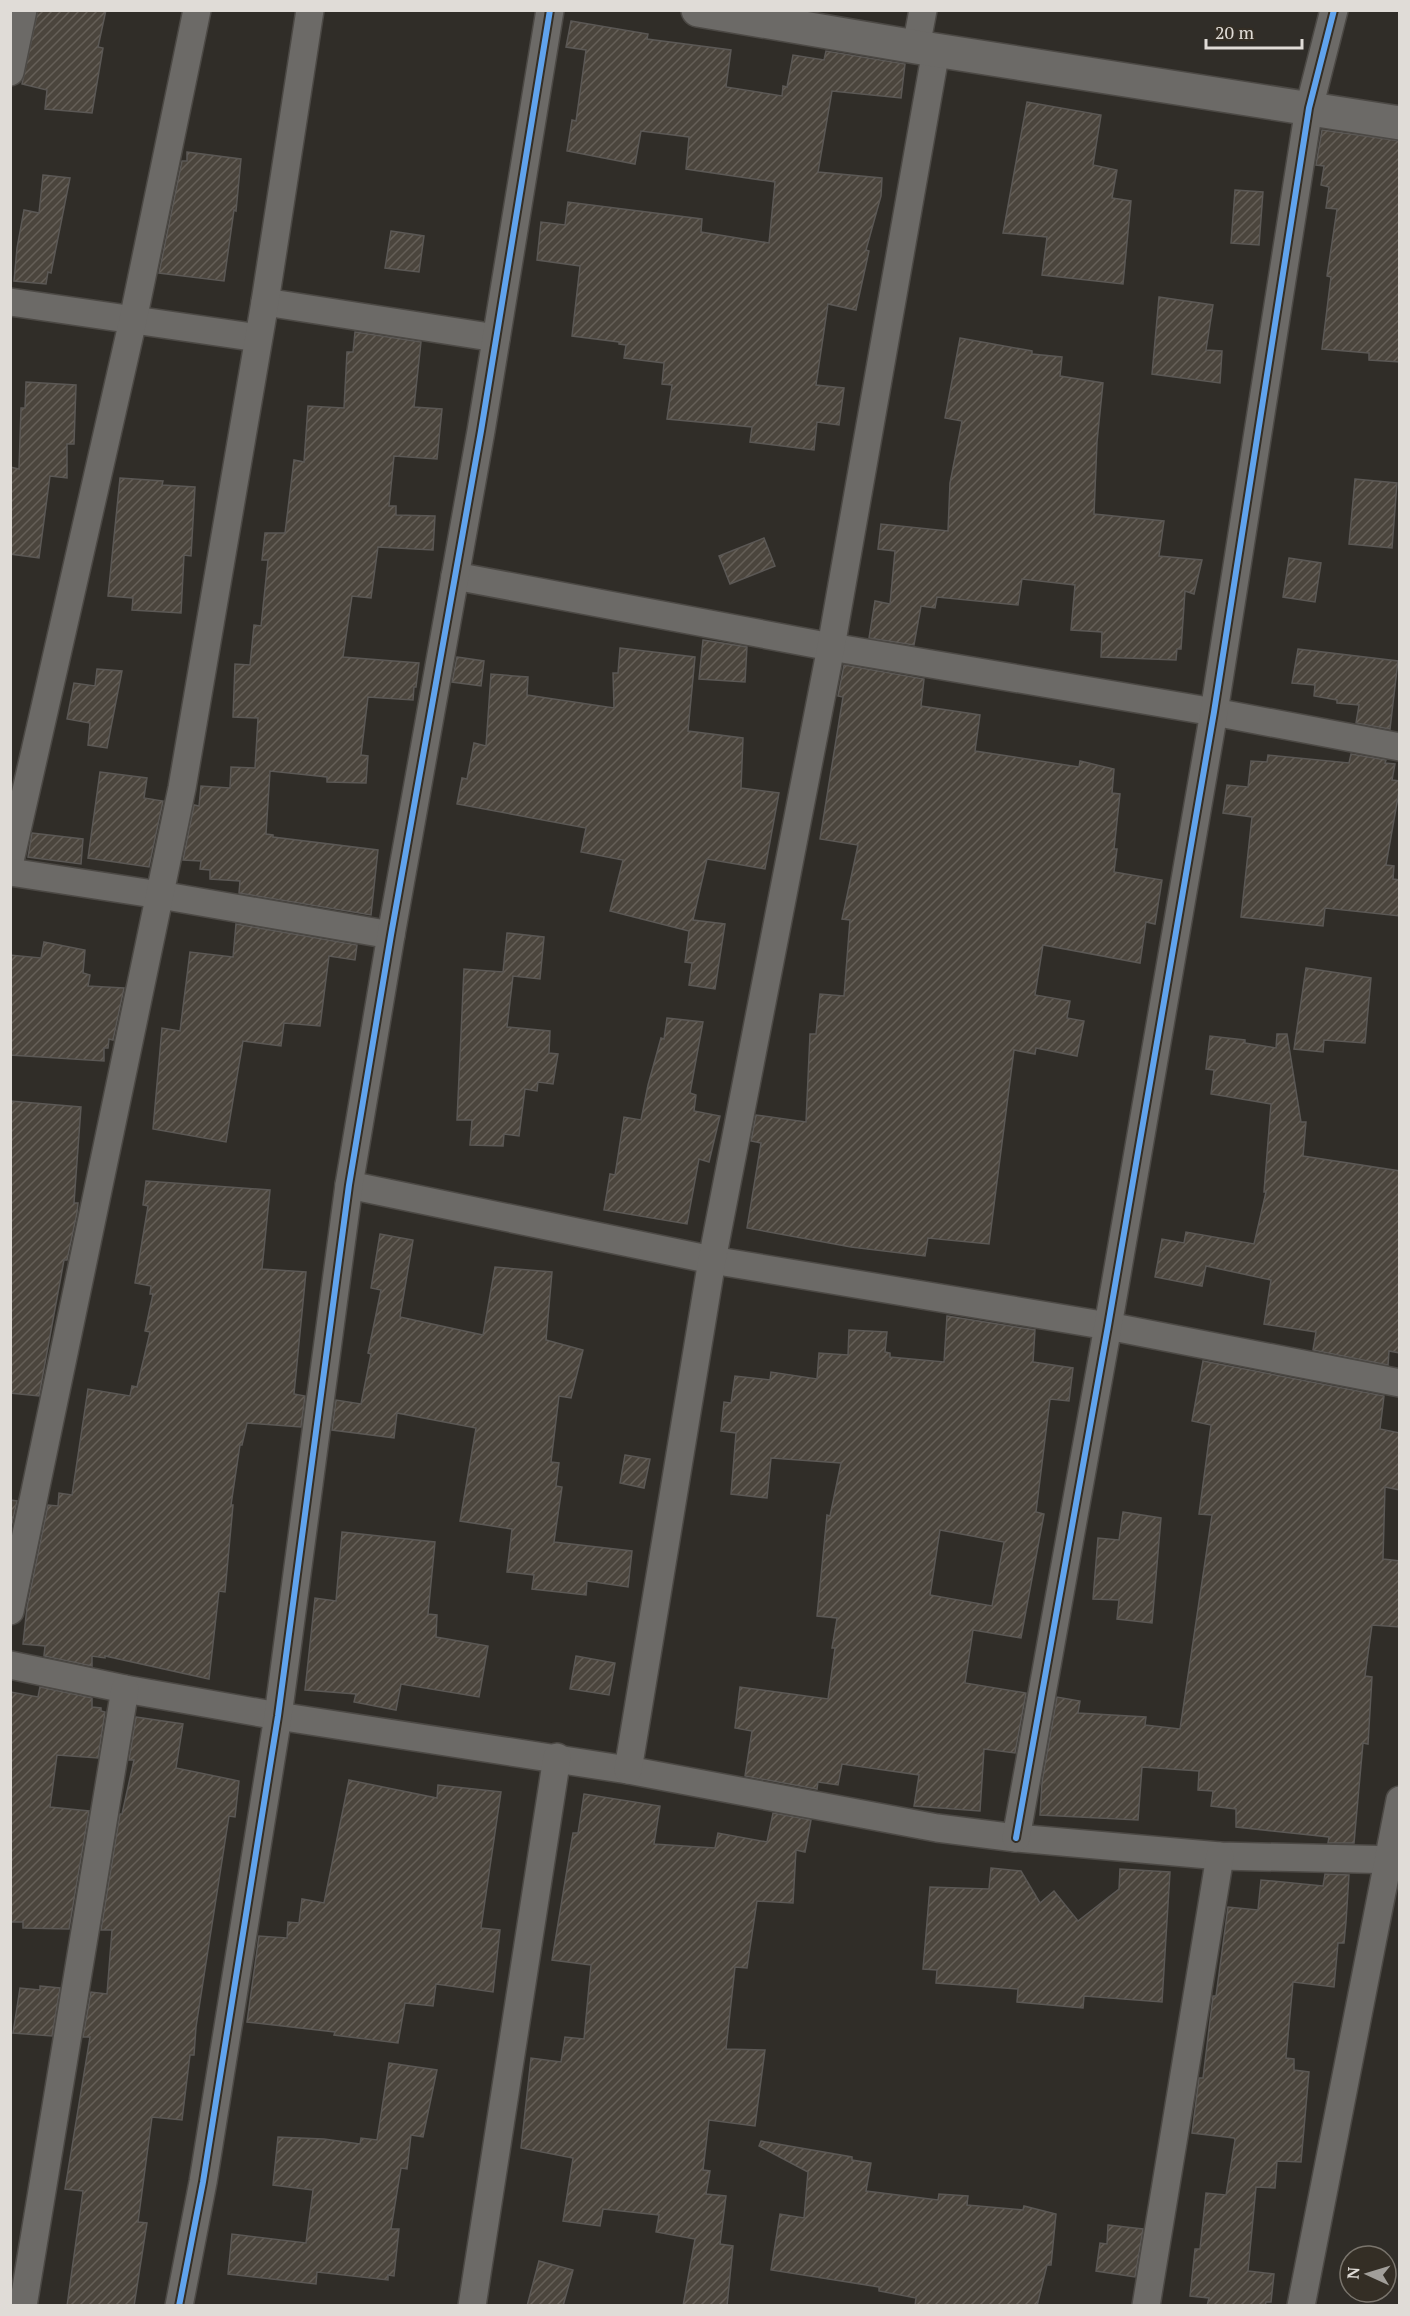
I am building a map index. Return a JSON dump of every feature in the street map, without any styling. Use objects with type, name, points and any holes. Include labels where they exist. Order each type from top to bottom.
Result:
[{"type":"street","points":[[10,72],[23,10]]},
{"type":"street","points":[[10,861],[134,320],[196,10]]},
{"type":"street","points":[[10,1611],[182,788],[265,302],[310,10]]},
{"type":"street","points":[[179,2306],[203,2182],[278,1716],[349,1185],[496,338],[550,10]]},
{"type":"street","points":[[698,10],[926,49],[1400,123]]},
{"type":"street","points":[[628,1770],[712,1260],[831,647],[926,49],[923,10]]},
{"type":"street","points":[[1016,1838],[1108,1326],[1214,712],[1309,108],[1334,10]]},
{"type":"street","points":[[10,302],[258,338]]},
{"type":"street","points":[[265,302],[496,338]]},
{"type":"street","points":[[455,576],[831,647],[1214,712],[1400,747]]},
{"type":"street","points":[[10,872],[391,935]]},
{"type":"street","points":[[349,1185],[712,1260],[1108,1326],[1400,1383]]},
{"type":"street","points":[[10,1665],[125,1689],[278,1716],[557,1757],[937,1828],[1016,1838],[1220,1856],[1394,1860]]},
{"type":"street","points":[[23,2306],[125,1689]]},
{"type":"street","points":[[472,2306],[557,1757]]},
{"type":"street","points":[[1301,2306],[1394,1860],[1400,1800]]},
{"type":"street","points":[[1146,2306],[1220,1856]]},
{"type":"building","points":[[38,10],[106,10],[98,47],[103,48],[92,113],[45,109],[47,90],[22,84]]},
{"type":"building","points":[[571,21],[648,34],[647,39],[731,50],[726,87],[782,96],[783,86],[787,87],[793,55],[824,60],[826,51],[905,64],[901,98],[832,91],[818,172],[882,178],[881,196],[866,250],[869,251],[856,310],[828,304],[816,385],[844,388],[839,425],[817,422],[814,450],[750,442],[752,427],[667,419],[672,385],[662,384],[664,363],[624,358],[626,345],[619,344],[619,342],[572,336],[580,266],[537,260],[541,222],[565,225],[568,202],[702,219],[701,232],[769,243],[775,182],[686,169],[689,137],[641,131],[635,164],[567,151],[572,120],[576,121],[586,50],[566,47]]},
{"type":"building","points":[[1027,102],[1101,115],[1093,165],[1117,170],[1112,198],[1131,201],[1123,284],[1042,275],[1047,237],[1003,233]]},
{"type":"building","points":[[1322,130],[1400,141],[1400,362],[1369,360],[1369,353],[1322,349],[1331,277],[1327,276],[1337,209],[1326,208],[1329,187],[1321,185],[1324,166],[1316,165]]},
{"type":"building","points":[[187,152],[241,159],[236,211],[234,210],[224,281],[159,273],[182,161],[187,161]]},
{"type":"building","points":[[43,175],[70,178],[51,273],[48,272],[46,284],[14,281],[24,210],[39,213]]},
{"type":"building","points":[[1235,190],[1263,192],[1259,245],[1231,243]]},
{"type":"building","points":[[391,231],[424,236],[419,272],[385,268]]},
{"type":"building","points":[[1159,297],[1213,305],[1206,350],[1222,351],[1220,383],[1152,374]]},
{"type":"building","points":[[355,332],[421,342],[414,407],[442,409],[437,459],[394,456],[389,506],[396,506],[396,515],[435,516],[433,550],[378,547],[371,598],[352,596],[343,657],[419,663],[416,687],[414,687],[413,700],[368,697],[361,755],[368,756],[366,783],[327,782],[327,777],[270,771],[266,834],[273,835],[273,837],[378,850],[371,915],[239,893],[240,881],[210,879],[210,870],[200,869],[201,861],[183,860],[194,805],[199,806],[201,786],[230,788],[231,767],[255,768],[258,718],[233,717],[235,664],[250,665],[254,625],[261,626],[268,560],[262,560],[265,533],[285,533],[294,460],[304,462],[308,406],[344,408],[347,352],[353,352]]},
{"type":"building","points":[[960,338],[1032,351],[1032,354],[1062,357],[1060,376],[1103,383],[1097,442],[1094,514],[1164,521],[1159,556],[1202,560],[1194,594],[1185,591],[1181,649],[1177,649],[1176,660],[1101,657],[1102,632],[1071,630],[1075,585],[1022,579],[1018,605],[937,597],[935,608],[921,606],[914,645],[869,638],[875,601],[890,604],[895,551],[878,549],[881,524],[948,531],[950,483],[962,421],[945,418]]},
{"type":"building","points":[[26,382],[76,385],[74,444],[67,444],[67,478],[50,476],[39,558],[10,554],[10,467],[19,469],[21,408],[25,408]]},
{"type":"building","points":[[120,478],[163,481],[162,485],[195,487],[191,556],[184,555],[181,613],[132,610],[133,598],[108,596]]},
{"type":"building","points":[[1355,479],[1397,483],[1392,548],[1349,544]]},
{"type":"building","points":[[764,538],[775,566],[730,584],[719,556]]},
{"type":"building","points":[[1289,558],[1321,563],[1315,602],[1283,597]]},
{"type":"building","points":[[703,640],[747,647],[745,682],[699,679]]},
{"type":"building","points":[[620,648],[695,657],[688,731],[743,738],[741,788],[779,793],[765,869],[707,859],[693,920],[725,924],[715,989],[689,985],[692,963],[685,962],[689,931],[610,911],[623,860],[581,852],[586,828],[457,804],[462,778],[467,779],[474,743],[486,746],[491,674],[528,677],[527,695],[614,708],[613,673],[618,673]]},
{"type":"building","points":[[1298,649],[1398,661],[1390,729],[1356,723],[1359,705],[1337,703],[1337,700],[1314,696],[1315,685],[1292,683]]},
{"type":"building","points":[[457,657],[484,661],[481,686],[452,682]]},
{"type":"building","points":[[844,665],[924,679],[921,706],[980,715],[975,751],[1079,767],[1080,761],[1114,769],[1112,793],[1120,794],[1114,872],[1162,880],[1155,924],[1146,922],[1140,963],[1043,945],[1035,995],[1070,1001],[1067,1018],[1084,1021],[1077,1056],[1036,1048],[1035,1054],[1014,1050],[989,1244],[928,1238],[925,1256],[851,1247],[747,1228],[761,1143],[751,1141],[756,1115],[806,1122],[810,1034],[816,1034],[820,994],[844,996],[850,920],[842,919],[858,845],[820,839],[843,697],[838,696]]},
{"type":"building","points":[[97,669],[122,671],[107,748],[88,745],[90,723],[67,719],[74,683],[95,686]]},
{"type":"building","points":[[1351,754],[1386,760],[1385,763],[1395,764],[1392,780],[1400,781],[1400,786],[1386,865],[1394,866],[1393,879],[1400,880],[1400,916],[1325,908],[1323,926],[1241,917],[1252,817],[1223,813],[1227,785],[1248,787],[1251,761],[1267,762],[1268,755],[1349,763]]},
{"type":"building","points":[[100,772],[147,778],[144,798],[163,801],[149,867],[88,858]]},
{"type":"building","points":[[32,833],[83,839],[81,864],[28,857]]},
{"type":"building","points":[[236,924],[357,945],[355,960],[329,956],[320,1026],[284,1023],[281,1046],[243,1041],[226,1142],[153,1129],[162,1028],[180,1031],[190,952],[233,957]]},
{"type":"building","points":[[507,933],[544,937],[540,979],[513,976],[507,1027],[550,1031],[549,1053],[558,1054],[553,1084],[538,1082],[537,1091],[525,1089],[519,1136],[504,1134],[503,1146],[470,1145],[472,1120],[457,1120],[464,969],[503,972]]},
{"type":"building","points":[[44,942],[85,950],[83,973],[90,975],[88,986],[124,988],[113,1040],[109,1039],[108,1048],[104,1048],[104,1061],[10,1055],[10,955],[41,958]]},
{"type":"building","points":[[1306,968],[1371,978],[1365,1043],[1324,1040],[1323,1052],[1294,1049]]},
{"type":"building","points":[[667,1018],[703,1022],[690,1093],[696,1095],[694,1111],[720,1116],[709,1162],[699,1159],[687,1224],[604,1210],[610,1174],[615,1175],[624,1117],[641,1120],[661,1038],[664,1039]]},
{"type":"building","points":[[1277,1034],[1287,1034],[1301,1122],[1306,1122],[1303,1156],[1400,1171],[1400,1353],[1389,1351],[1388,1365],[1313,1350],[1316,1332],[1264,1324],[1271,1280],[1206,1266],[1202,1286],[1155,1277],[1162,1239],[1184,1243],[1186,1232],[1254,1244],[1266,1192],[1264,1192],[1271,1104],[1211,1094],[1214,1070],[1206,1069],[1210,1036],[1245,1040],[1245,1043],[1276,1048]]},
{"type":"building","points":[[10,1101],[81,1107],[74,1203],[78,1203],[77,1213],[67,1260],[64,1260],[39,1396],[10,1393]]},
{"type":"building","points":[[146,1181],[270,1190],[262,1269],[306,1272],[294,1394],[305,1396],[301,1427],[247,1423],[242,1445],[240,1445],[231,1505],[233,1505],[225,1592],[219,1591],[209,1679],[105,1656],[105,1658],[92,1656],[92,1666],[44,1656],[45,1646],[23,1644],[27,1607],[48,1505],[58,1506],[59,1493],[72,1495],[88,1389],[130,1396],[132,1386],[137,1387],[150,1332],[145,1331],[153,1294],[150,1294],[151,1286],[135,1283],[148,1206],[143,1205]]},
{"type":"building","points":[[380,1234],[413,1240],[400,1317],[483,1335],[495,1267],[552,1272],[546,1340],[583,1350],[571,1398],[559,1396],[551,1462],[559,1463],[556,1486],[562,1487],[554,1542],[632,1551],[628,1587],[587,1581],[586,1595],[532,1589],[534,1575],[507,1572],[512,1529],[460,1521],[476,1428],[397,1413],[394,1438],[332,1430],[336,1400],[361,1404],[371,1354],[368,1353],[381,1290],[371,1288]]},
{"type":"building","points":[[947,1316],[1035,1330],[1033,1362],[1073,1368],[1069,1401],[1050,1399],[1036,1512],[1044,1514],[1021,1638],[973,1630],[965,1683],[1026,1693],[1015,1753],[984,1749],[980,1811],[914,1806],[919,1775],[842,1764],[838,1785],[818,1782],[817,1789],[745,1776],[752,1731],[735,1728],[740,1687],[828,1699],[837,1618],[817,1616],[827,1515],[830,1516],[841,1463],[771,1458],[767,1498],[731,1494],[736,1433],[721,1431],[724,1402],[731,1403],[735,1376],[770,1380],[771,1372],[817,1379],[819,1353],[848,1355],[849,1330],[887,1332],[885,1352],[890,1353],[890,1357],[944,1362]],"holes":[[[940,1530],[1004,1542],[992,1606],[930,1595]]]},
{"type":"building","points":[[1203,1361],[1384,1396],[1380,1429],[1400,1433],[1400,1490],[1385,1487],[1383,1559],[1400,1561],[1400,1627],[1372,1625],[1365,1676],[1372,1677],[1368,1744],[1363,1743],[1354,1843],[1328,1843],[1329,1837],[1236,1827],[1236,1809],[1211,1806],[1213,1791],[1198,1790],[1199,1771],[1142,1767],[1138,1820],[1040,1815],[1042,1782],[1057,1697],[1080,1701],[1078,1713],[1146,1717],[1145,1725],[1180,1729],[1212,1515],[1199,1514],[1211,1425],[1192,1421]]},
{"type":"building","points":[[625,1455],[650,1459],[644,1488],[620,1483]]},
{"type":"building","points":[[10,1500],[17,1501],[10,1532]]},
{"type":"building","points":[[1123,1512],[1161,1518],[1152,1623],[1117,1619],[1119,1600],[1093,1599],[1098,1538],[1119,1540]]},
{"type":"building","points":[[342,1532],[435,1542],[428,1614],[437,1615],[436,1637],[488,1646],[479,1697],[401,1684],[396,1710],[354,1702],[356,1694],[305,1690],[315,1598],[336,1601]]},
{"type":"building","points":[[576,1656],[615,1663],[609,1695],[570,1689]]},
{"type":"building","points":[[40,1687],[92,1698],[92,1707],[101,1708],[101,1711],[105,1712],[98,1758],[57,1755],[50,1807],[89,1811],[69,1929],[23,1928],[23,1922],[10,1922],[10,1692],[38,1697]]},
{"type":"building","points":[[136,1717],[183,1724],[176,1768],[239,1781],[235,1817],[229,1816],[196,2027],[194,2055],[190,2055],[182,2120],[152,2117],[138,2222],[147,2223],[134,2306],[67,2306],[83,2191],[65,2189],[90,2037],[83,2037],[91,1992],[107,1994],[112,1930],[101,1930],[120,1814],[122,1814],[134,1760],[129,1760]]},
{"type":"building","points":[[349,1780],[437,1798],[438,1785],[501,1792],[481,1928],[500,1930],[493,1992],[436,1984],[433,2006],[405,2003],[398,2043],[334,2035],[335,2032],[247,2022],[259,1936],[287,1938],[288,1922],[299,1923],[302,1899],[324,1903]]},
{"type":"building","points":[[584,1794],[660,1806],[654,1844],[715,1848],[718,1833],[767,1842],[773,1813],[811,1820],[805,1852],[796,1850],[793,1903],[757,1901],[747,1968],[735,1967],[726,2049],[765,2050],[755,2126],[709,2120],[703,2170],[710,2171],[706,2194],[726,2196],[720,2244],[733,2246],[727,2306],[683,2306],[695,2239],[656,2232],[659,2215],[603,2209],[600,2226],[563,2221],[573,2158],[521,2148],[531,2058],[561,2062],[565,2037],[584,2039],[591,1965],[552,1960],[573,1833],[578,1833]]},
{"type":"building","points":[[991,1868],[1021,1871],[1040,1903],[1054,1891],[1078,1921],[1119,1889],[1120,1869],[1170,1872],[1162,2002],[1084,1996],[1083,2008],[1017,2002],[1018,1989],[936,1983],[937,1970],[923,1969],[930,1887],[989,1889]]},
{"type":"building","points":[[1325,1874],[1349,1875],[1346,1922],[1344,1943],[1338,1943],[1334,1987],[1293,1982],[1286,2058],[1294,2059],[1294,2070],[1309,2072],[1301,2162],[1277,2161],[1275,2188],[1256,2187],[1248,2271],[1274,2274],[1271,2302],[1266,2302],[1265,2306],[1207,2306],[1209,2298],[1190,2296],[1195,2249],[1200,2249],[1206,2193],[1226,2195],[1235,2140],[1234,2138],[1192,2133],[1199,2078],[1203,2078],[1213,1996],[1216,1996],[1228,1907],[1258,1910],[1261,1880],[1323,1886]]},
{"type":"building","points":[[40,1986],[60,1988],[52,2036],[13,2033],[20,1988],[40,1990]]},
{"type":"building","points":[[389,2063],[437,2070],[423,2137],[411,2135],[407,2169],[401,2168],[391,2229],[399,2229],[394,2276],[388,2275],[388,2280],[317,2272],[316,2284],[228,2274],[232,2234],[306,2243],[313,2190],[273,2185],[278,2137],[324,2139],[360,2144],[361,2138],[377,2140]]},
{"type":"building","points":[[761,2141],[852,2157],[852,2160],[871,2163],[866,2191],[938,2200],[939,2194],[968,2196],[967,2205],[1023,2210],[1024,2206],[1056,2214],[1051,2265],[1047,2265],[1037,2306],[915,2306],[916,2298],[879,2291],[879,2287],[771,2270],[780,2214],[804,2218],[808,2172],[759,2146]]},
{"type":"building","points":[[1108,2225],[1143,2229],[1135,2277],[1096,2271],[1100,2243],[1107,2244]]},
{"type":"building","points":[[539,2261],[573,2270],[563,2306],[527,2306]]},
{"type":"cycle path","points":[[179,2306],[203,2182],[278,1716],[349,1185],[481,431],[550,10]]},
{"type":"cycle path","points":[[1016,1838],[1108,1326],[1214,712],[1309,108],[1334,10]]}]
